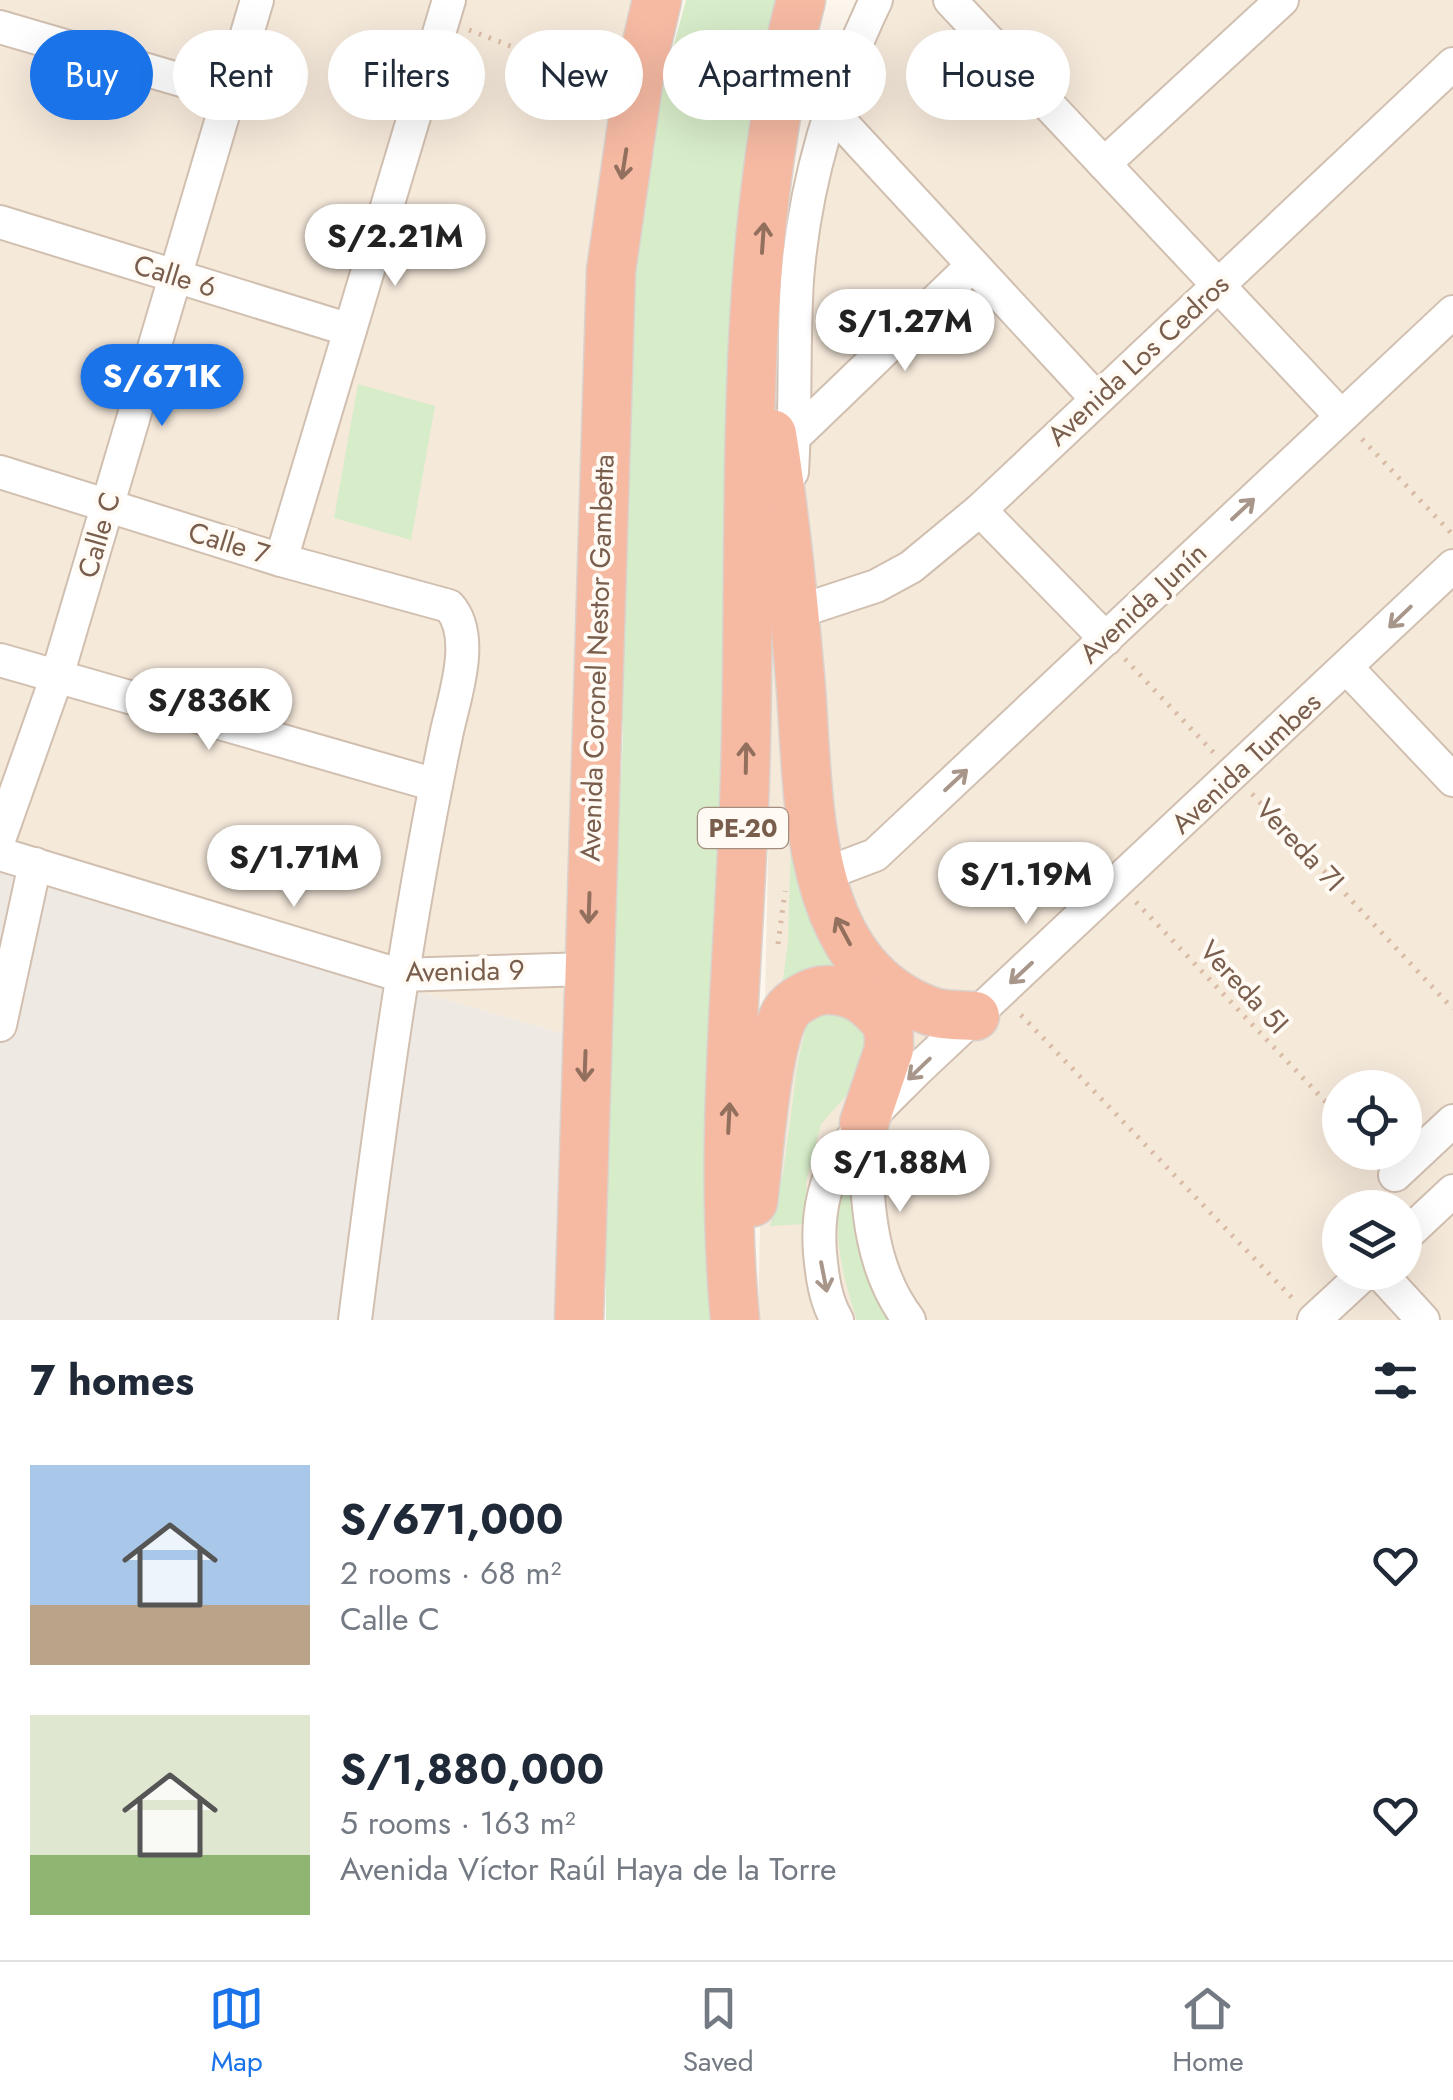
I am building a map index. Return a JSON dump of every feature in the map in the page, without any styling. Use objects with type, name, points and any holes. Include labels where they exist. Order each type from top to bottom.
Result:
[{"type":"highway","name":"Avenida Coronel Nestor Gambetta","points":[[643,60],[657,0]]},
{"type":"highway","name":"PE-20","points":[[738,1320],[727,1156],[746,772],[747,560],[756,335],[771,158],[801,0]]},
{"type":"highway","name":"Avenida Coronel Nestor Gambetta","points":[[579,1320],[611,271],[632,120]]},
{"type":"highway","points":[[756,335],[788,531],[809,809],[835,917],[888,1007],[889,1049],[864,1124]]},
{"type":"highway","points":[[738,1320],[774,1050],[787,1010],[816,990],[845,990],[872,1004],[934,1013],[988,1004]]},
{"type":"street","name":"Calle C","points":[[248,30],[257,0]]},
{"type":"street","points":[[863,30],[876,0]]},
{"type":"street","points":[[950,0],[1342,416]]},
{"type":"street","points":[[1104,164],[1274,3]]},
{"type":"street","points":[[282,560],[446,10]]},
{"type":"street","points":[[0,27],[173,77]]},
{"type":"street","name":"Avenida Los Cedros","points":[[794,612],[876,586],[911,567],[980,510],[1453,64]]},
{"type":"street","name":"Calle C","points":[[0,837],[57,676],[222,120]]},
{"type":"street","points":[[788,531],[797,280],[813,168],[826,120]]},
{"type":"street","points":[[839,120],[1096,398]]},
{"type":"street","name":"Calle 6","points":[[0,222],[350,330]]},
{"type":"street","points":[[794,437],[973,266]]},
{"type":"street","name":"Avenida Junín","points":[[822,875],[876,855],[1453,312]]},
{"type":"street","name":"Calle 7","points":[[0,472],[282,560],[449,606],[462,625],[458,678],[436,785]]},
{"type":"street","points":[[980,510],[1106,639]]},
{"type":"street","name":"Avenida Tumbes","points":[[837,1320],[822,1274],[820,1196],[839,1152],[988,1004],[1453,566]]},
{"type":"street","points":[[0,660],[436,785],[399,975],[354,1320]]},
{"type":"street","points":[[1347,668],[1453,780]]},
{"type":"street","name":"Avenida 9","points":[[0,854],[399,975],[588,969]]},
{"type":"street","points":[[0,1026],[34,864]]},
{"type":"street","points":[[1395,1176],[1453,1121]]},
{"type":"street","points":[[864,1124],[872,1239],[885,1279],[909,1320]]},
{"type":"street","points":[[1422,1220],[1453,1191]]},
{"type":"street","points":[[1307,1313],[1340,1290]]},
{"type":"street","points":[[1392,1290],[1410,1316]]},
{"type":"path","points":[[446,10],[505,35]]},
{"type":"path","points":[[1342,416],[1453,535]]},
{"type":"path","name":"Vereda 7I","points":[[1106,639],[1453,1009]]},
{"type":"path","name":"Vereda 5I","points":[[1119,884],[1322,1098]]},
{"type":"path","points":[[988,1004],[1307,1313]]},
{"type":"shaded area","points":[[0,0],[637,0],[630,30],[505,30],[505,120],[611,120],[606,141],[581,1039],[0,870]]},
{"type":"shaded area","points":[[857,0],[1453,0],[1453,1320],[758,1320],[779,362],[806,141],[814,120],[886,120],[886,30],[846,30]]},
{"type":"shaded area","points":[[0,870],[581,1039],[573,1320],[0,1320]]},
{"type":"green space","points":[[686,0],[781,0],[780,30],[678,30]]},
{"type":"green space","points":[[663,85],[663,120],[775,120],[720,1320],[606,1320],[606,1108],[623,736],[618,408],[640,170]]},
{"type":"green space","points":[[358,384],[435,406],[411,540],[334,518]]},
{"type":"green space","points":[[793,766],[866,979],[780,1001],[788,942]]},
{"type":"green space","points":[[849,1005],[878,1039],[858,1082],[821,1124],[806,1182],[808,1224],[770,1226],[783,1174],[798,1061],[808,1019]]},
{"type":"green space","points":[[848,1188],[855,1191],[894,1320],[857,1320],[839,1242],[840,1193]]}]
